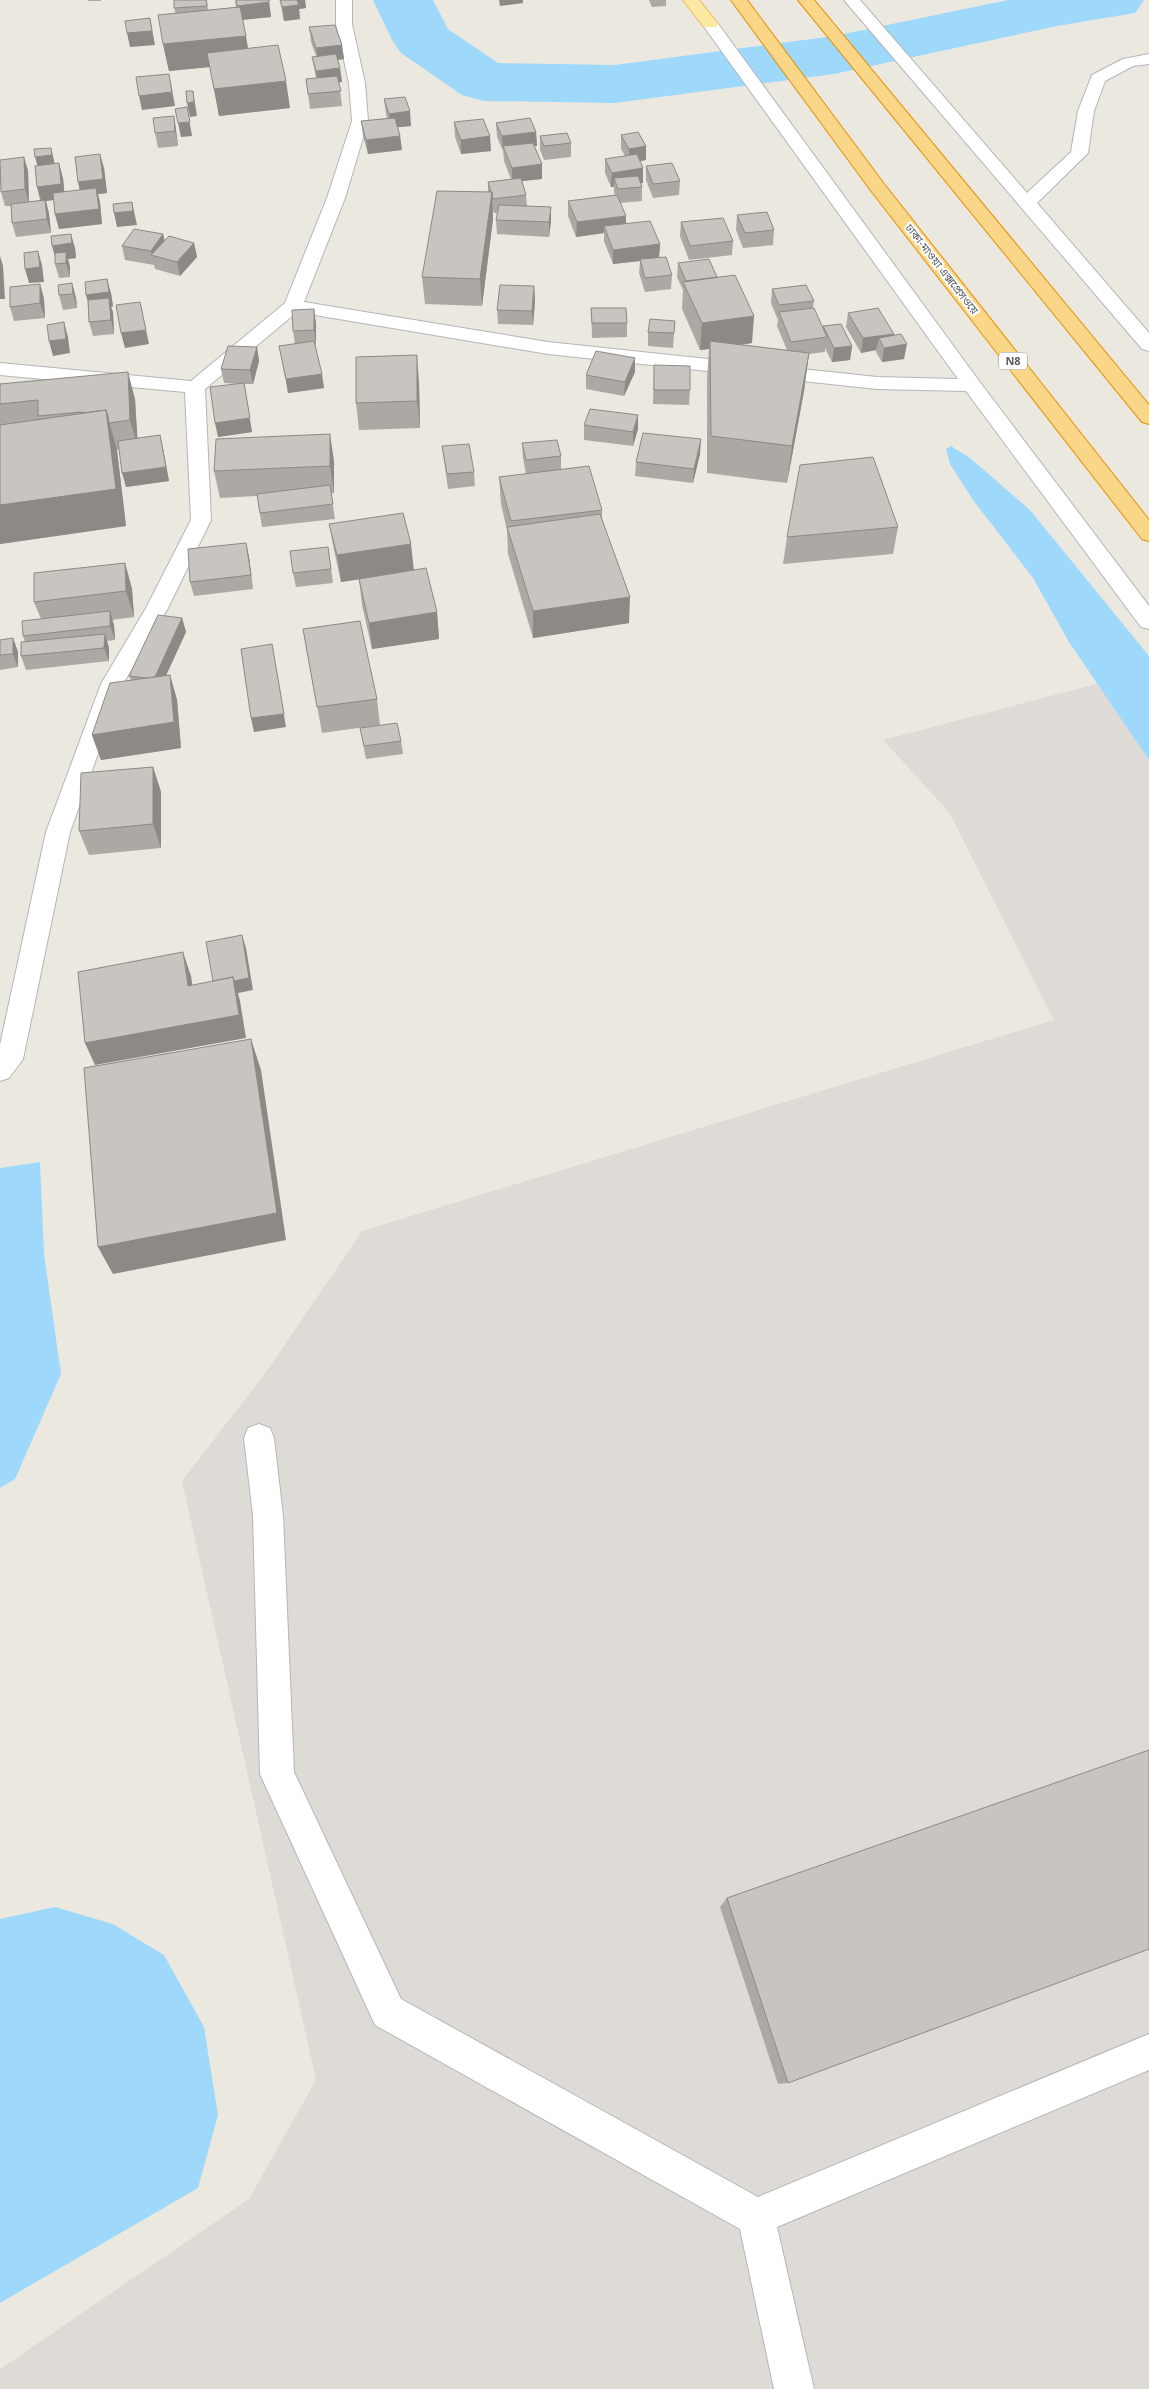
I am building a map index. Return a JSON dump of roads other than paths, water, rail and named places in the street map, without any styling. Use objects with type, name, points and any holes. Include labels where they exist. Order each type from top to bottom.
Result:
[{"type":"highway","name":"ঢাকা-মাওয়া এক্সপ্রেসওয়ে","points":[[739,0],[878,188],[1149,534]]},
{"type":"highway","points":[[806,0],[952,175],[1149,418]]},
{"type":"main road","points":[[691,0],[710,24]]},
{"type":"street","points":[[0,369],[195,388],[293,306],[336,198],[360,121],[357,83],[344,24],[344,0]]},
{"type":"street","points":[[852,0],[1028,202],[1149,345]]},
{"type":"street","points":[[710,24],[972,385],[1149,622]]},
{"type":"street","points":[[1028,202],[1079,153],[1086,111],[1098,78],[1129,62],[1149,59]]},
{"type":"street","points":[[293,306],[548,348],[877,383],[972,385]]},
{"type":"street","points":[[0,1070],[10,1059],[58,832],[112,684],[157,608],[201,520],[195,388]]},
{"type":"street","points":[[259,1438],[268,1516],[277,1774],[388,2012],[756,2217],[794,2389]]},
{"type":"street","points":[[756,2217],[1149,2052]]},
{"type":"water","points":[[951,446],[970,458],[1030,510],[1149,656],[1149,760],[1069,642],[1033,578],[973,500],[950,464],[946,449]]},
{"type":"water","points":[[40,1162],[44,1254],[61,1374],[15,1479],[0,1488],[0,1168]]},
{"type":"water","points":[[55,1907],[113,1924],[164,1955],[204,2027],[218,2115],[198,2188],[0,2303],[0,1919]]},
{"type":"waterway","points":[[403,0],[423,40],[484,82],[615,84],[834,55],[1057,8],[1114,0]]}]
